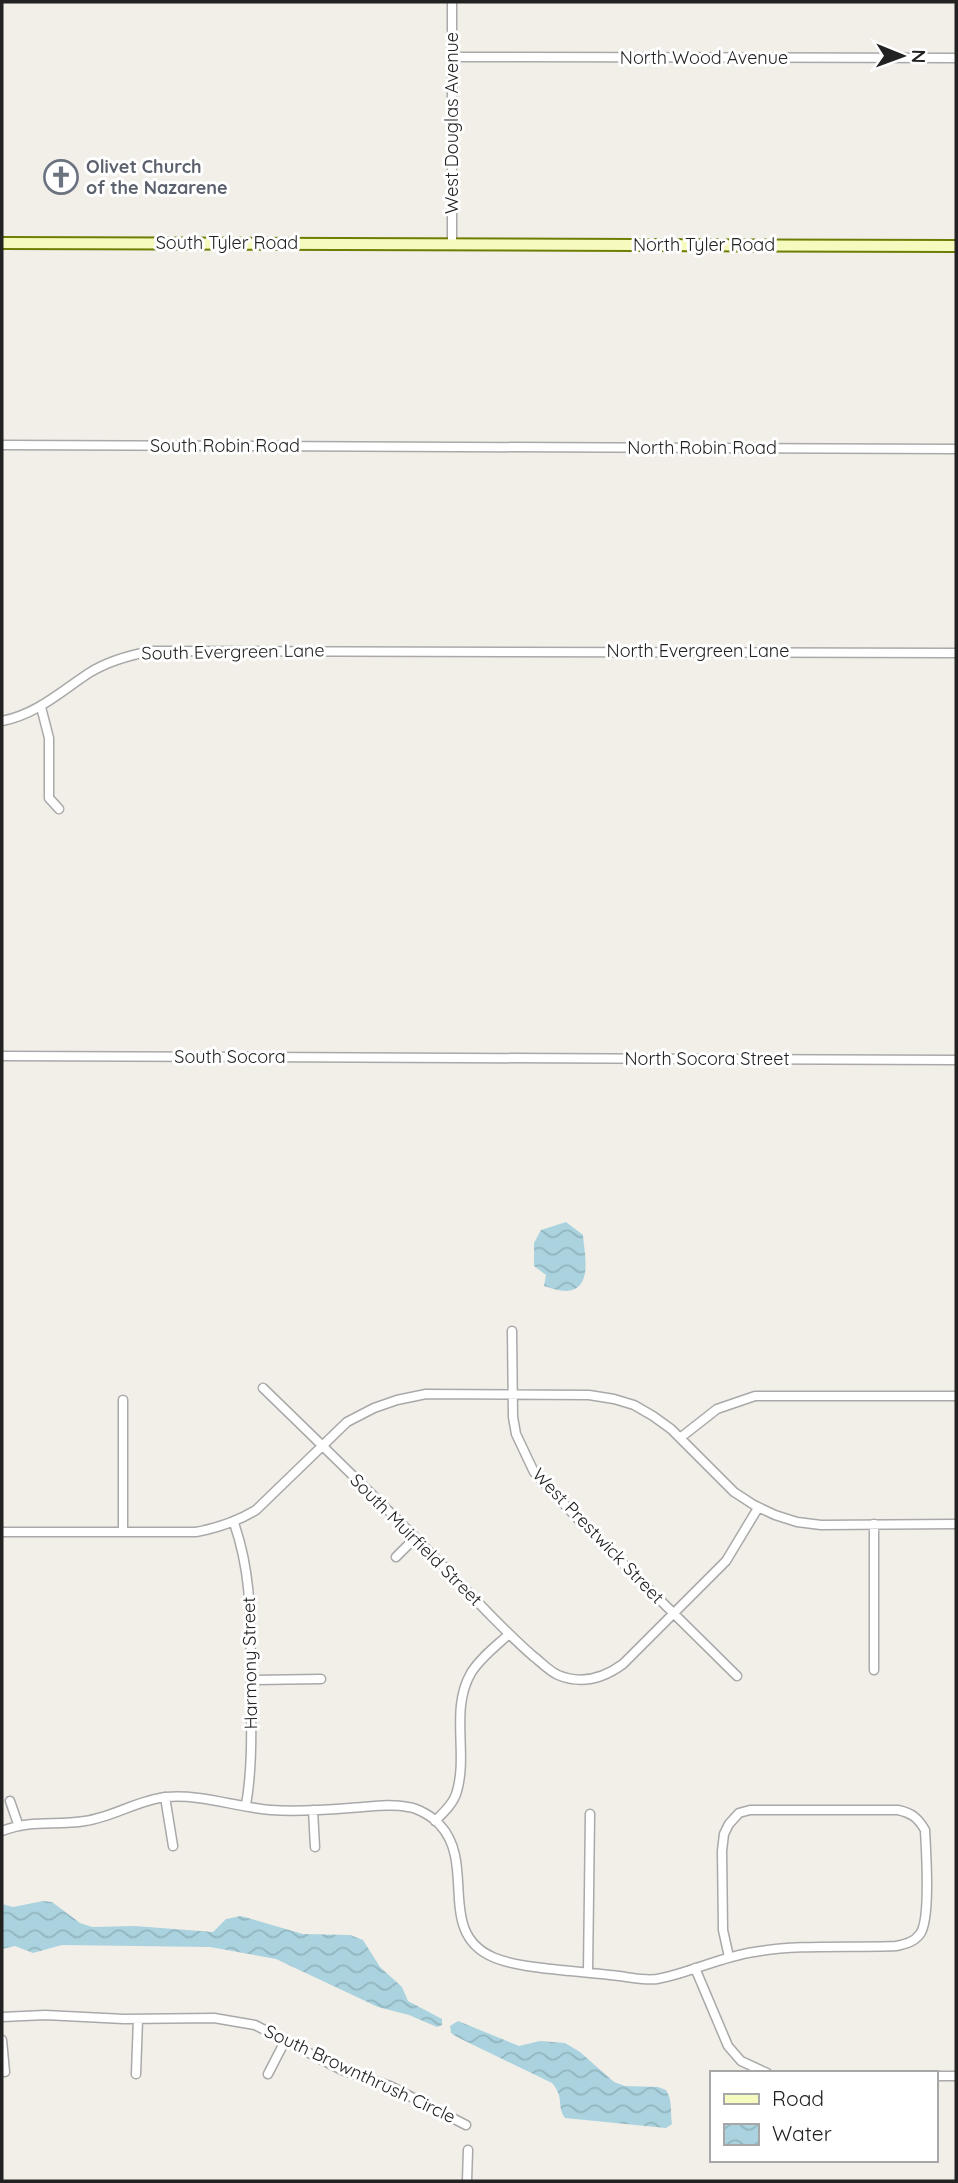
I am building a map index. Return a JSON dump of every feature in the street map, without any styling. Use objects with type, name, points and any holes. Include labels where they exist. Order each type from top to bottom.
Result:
[{"type":"main road","name":"South Tyler Road","points":[[2,243],[453,244]]},
{"type":"main road","name":"North Tyler Road","points":[[453,244],[956,246]]},
{"type":"street","name":"West Douglas Avenue","points":[[452,2],[453,244]]},
{"type":"street","name":"North Wood Avenue","points":[[452,57],[956,58]]},
{"type":"street","name":"South Robin Road","points":[[2,445],[448,447]]},
{"type":"street","name":"North Robin Road","points":[[448,447],[956,449]]},
{"type":"street","name":"North Evergreen Lane","points":[[440,650],[956,653]]},
{"type":"street","name":"South Evergreen Lane","points":[[2,721],[28,714],[41,707],[91,672],[125,657],[152,651],[440,650]]},
{"type":"street","points":[[41,707],[49,738],[49,799],[59,809]]},
{"type":"street","name":"South Socora","points":[[2,1056],[459,1058]]},
{"type":"street","name":"North Socora Street","points":[[459,1058],[956,1060]]},
{"type":"street","name":"West Prestwick Street","points":[[512,1331],[513,1417],[516,1434],[534,1472],[737,1676]]},
{"type":"street","name":"South Muirfield Street","points":[[263,1388],[323,1445],[508,1634],[556,1674],[582,1681],[610,1674],[674,1614],[726,1561],[758,1508]]},
{"type":"street","points":[[2,1532],[196,1532],[233,1523],[256,1510],[347,1422],[374,1408],[426,1394],[589,1395],[614,1399],[634,1405],[653,1416],[680,1438],[734,1492],[758,1508],[797,1522],[821,1525],[956,1524]]},
{"type":"street","points":[[680,1438],[717,1409],[755,1396],[956,1396]]},
{"type":"street","points":[[122,1532],[123,1400]]},
{"type":"street","name":"Harmony Street","points":[[233,1523],[245,1557],[249,1582],[249,1784],[246,1805]]},
{"type":"street","points":[[874,1524],[874,1670]]},
{"type":"street","points":[[396,1557],[415,1538]]},
{"type":"street","points":[[435,1821],[450,1805],[457,1791],[460,1711],[470,1674],[508,1634]]},
{"type":"street","points":[[250,1680],[321,1679]]},
{"type":"street","points":[[165,1797],[173,1846]]},
{"type":"street","points":[[2,1831],[18,1824],[84,1822],[165,1797],[205,1798],[269,1810],[390,1805],[411,1807],[435,1821],[451,1840],[455,1852],[460,1919],[467,1935],[480,1950],[512,1964],[653,1979],[754,1952],[795,1948],[896,1946],[911,1942],[922,1933],[926,1913],[925,1830],[919,1820],[911,1813],[898,1810],[750,1810],[738,1813],[729,1824],[722,1851],[723,1930],[729,1957]]},
{"type":"street","points":[[10,1801],[18,1824]]},
{"type":"street","points":[[313,1810],[315,1847]]},
{"type":"street","points":[[589,1972],[590,1814]]},
{"type":"street","points":[[695,1968],[728,2046],[741,2062],[761,2071]]},
{"type":"street","name":"South Brownthrush Circle","points":[[2,2017],[45,2015],[138,2019],[214,2018],[255,2025],[342,2070],[390,2085],[466,2125]]},
{"type":"street","points":[[136,2074],[138,2019]]},
{"type":"street","points":[[2,2039],[5,2072]]},
{"type":"street","points":[[268,2074],[285,2041]]},
{"type":"street","points":[[937,2076],[956,2076]]},
{"type":"street","points":[[467,2150],[467,2181]]},
{"type":"water","points":[[566,1222],[583,1235],[585,1269],[581,1284],[566,1291],[544,1286],[546,1275],[534,1266],[534,1243],[541,1230]]},
{"type":"water","points":[[43,1901],[52,1902],[80,1923],[92,1927],[135,1926],[213,1932],[226,1919],[241,1916],[303,1934],[350,1935],[363,1940],[380,1967],[402,1987],[408,2001],[442,2019],[442,2025],[437,2027],[409,2015],[378,2007],[276,1959],[210,1947],[62,1945],[33,1953],[15,1946],[2,1949],[2,1904],[13,1907]]},
{"type":"water","points":[[458,2021],[519,2046],[540,2041],[565,2043],[580,2052],[614,2082],[625,2086],[658,2087],[666,2090],[672,2124],[666,2128],[565,2118],[558,2093],[552,2083],[457,2037],[451,2033],[450,2026]]},
{"type":"place","name":"Olivet Church of the Nazarene","points":[[61,177]]}]
